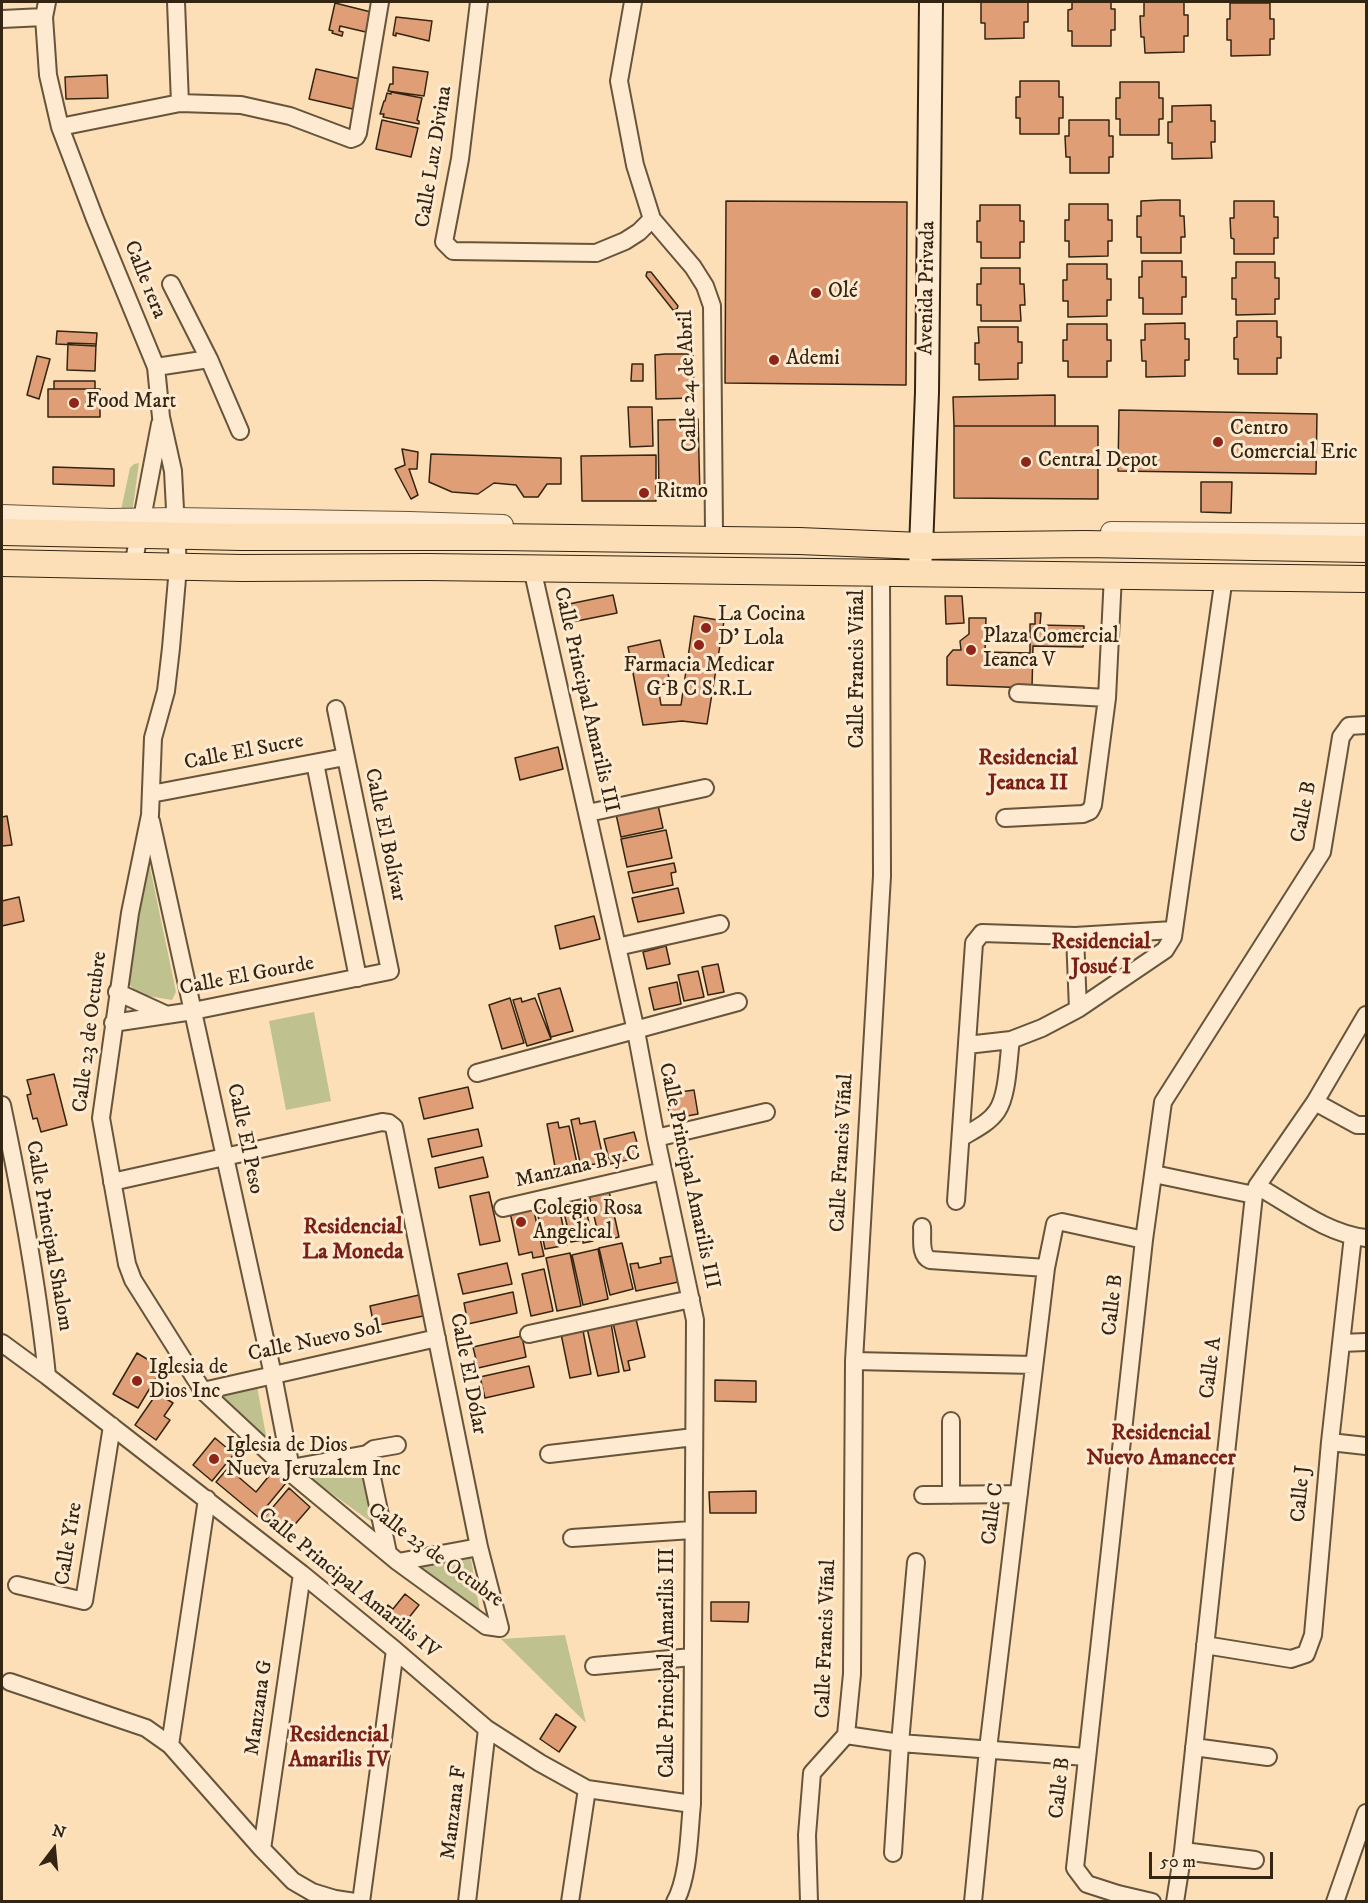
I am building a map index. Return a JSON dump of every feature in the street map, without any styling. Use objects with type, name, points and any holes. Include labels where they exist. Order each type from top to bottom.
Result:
[{"type":"main road","name":"Avenida Privada","points":[[920,574],[927,392],[930,2]]},
{"type":"main road","points":[[2,532],[176,527],[496,537],[799,541],[921,540],[1366,549]]},
{"type":"main road","points":[[2,563],[178,567],[532,568],[1366,579]]},
{"type":"street","points":[[176,2],[180,103]]},
{"type":"street","points":[[60,127],[180,103],[241,105],[290,116],[351,139],[356,137],[380,2]]},
{"type":"street","name":"Calle Luz Divina","points":[[480,2],[460,159],[444,242],[448,248],[453,250],[596,253],[625,241],[639,232],[652,219]]},
{"type":"street","name":"Calle 24 de Abril","points":[[633,2],[619,81],[635,165],[652,219],[693,267],[705,286],[712,306],[714,532]]},
{"type":"street","name":"Calle 1era","points":[[2,19],[45,9],[48,75],[60,127],[156,367],[161,417],[173,471],[178,567]]},
{"type":"street","points":[[171,284],[209,359],[240,431]]},
{"type":"street","points":[[156,367],[209,359]]},
{"type":"street","points":[[133,566],[161,417]]},
{"type":"street","points":[[2,515],[140,527]]},
{"type":"street","points":[[176,527],[409,522],[921,540],[1116,532],[1366,534]]},
{"type":"street","name":"Calle 23 de Octubre","points":[[178,567],[166,691],[153,738],[150,815],[117,992],[101,1118],[127,1264],[133,1280],[203,1390],[292,1471],[393,1557],[486,1626],[500,1628]]},
{"type":"street","name":"Calle Principal Amarilis III","points":[[532,568],[636,1031],[656,1138],[695,1320],[692,1804],[684,1872],[679,1895],[675,1902]]},
{"type":"street","name":"Calle Francis Viñal","points":[[846,1735],[852,1674],[854,1361],[882,876],[881,573]]},
{"type":"street","points":[[1005,818],[1083,814],[1090,811],[1093,805],[1107,698],[1113,575]]},
{"type":"street","points":[[967,1045],[1011,1040],[1042,1028],[1078,1009],[1165,950],[1173,937],[1224,577]]},
{"type":"street","points":[[1018,693],[1107,698]]},
{"type":"street","name":"Calle El Bolívar","points":[[336,709],[390,971]]},
{"type":"street","name":"Calle B","points":[[1152,1902],[1087,1884],[1075,1868],[1144,1240],[1163,1102],[1322,852],[1341,737],[1349,726],[1366,725]]},
{"type":"street","name":"Calle El Sucre","points":[[151,794],[345,757]]},
{"type":"street","points":[[315,763],[358,978]]},
{"type":"street","points":[[588,813],[705,788]]},
{"type":"street","name":"Calle El Peso","points":[[150,815],[292,1471]]},
{"type":"street","points":[[617,947],[720,924]]},
{"type":"street","points":[[956,1201],[974,944],[977,937],[982,933],[1075,936],[1173,930]]},
{"type":"street","points":[[1075,936],[1078,1009]]},
{"type":"street","name":"Calle El Gourde","points":[[112,1023],[193,1011],[390,971]]},
{"type":"street","points":[[117,992],[167,1015]]},
{"type":"street","points":[[477,1073],[738,1002]]},
{"type":"street","name":"Calle A","points":[[1175,1902],[1183,1851],[1255,1191],[1315,1102],[1366,1015]]},
{"type":"street","points":[[962,1137],[989,1120],[997,1112],[1003,1100],[1011,1040]]},
{"type":"street","points":[[1315,1102],[1358,1125],[1366,1125]]},
{"type":"street","name":"Calle Principal Shalom","points":[[2,1105],[9,1170],[41,1311],[47,1376]]},
{"type":"street","points":[[656,1138],[766,1112]]},
{"type":"street","name":"Calle El Dólar","points":[[225,1156],[382,1122],[394,1127],[479,1547],[500,1628]]},
{"type":"street","points":[[112,1182],[225,1156]]},
{"type":"street","name":"Manzana B y C","points":[[503,1208],[663,1171]]},
{"type":"street","points":[[1154,1174],[1255,1191],[1329,1227],[1360,1237]]},
{"type":"street","name":"Calle C","points":[[973,1902],[988,1749],[1034,1365],[1046,1268],[1055,1224],[1062,1221],[1144,1240]]},
{"type":"street","points":[[922,1227],[923,1254],[930,1260],[1046,1268]]},
{"type":"street","name":"Calle J","points":[[1205,1645],[1291,1659],[1306,1654],[1313,1635],[1341,1343],[1360,1237]]},
{"type":"street","points":[[529,1334],[691,1299]]},
{"type":"street","name":"Calle Nuevo Sol","points":[[203,1390],[437,1338]]},
{"type":"street","points":[[1341,1343],[1366,1342]]},
{"type":"street","name":"Calle Principal Amarilis IV","points":[[3,1348],[47,1376],[207,1499],[395,1650],[487,1729],[540,1763],[587,1789],[692,1804]]},
{"type":"street","points":[[854,1361],[1034,1365]]},
{"type":"street","points":[[951,1421],[951,1495]]},
{"type":"street","name":"Calle Yire","points":[[17,1585],[84,1601],[112,1426]]},
{"type":"street","points":[[549,1454],[694,1437]]},
{"type":"street","points":[[1330,1442],[1366,1446]]},
{"type":"street","points":[[292,1471],[397,1445]]},
{"type":"street","points":[[366,1454],[393,1557],[479,1547]]},
{"type":"street","points":[[923,1495],[1019,1494]]},
{"type":"street","points":[[170,1745],[207,1499]]},
{"type":"street","points":[[572,1538],[692,1530]]},
{"type":"street","points":[[893,1853],[916,1562]]},
{"type":"street","name":"Manzana G","points":[[262,1849],[302,1574]]},
{"type":"street","points":[[361,1902],[395,1650]]},
{"type":"street","points":[[594,1666],[692,1657]]},
{"type":"street","points":[[10,1682],[146,1728],[170,1745],[262,1849],[294,1881],[312,1892],[355,1902]]},
{"type":"street","name":"Manzana F","points":[[467,1902],[487,1729]]},
{"type":"street","points":[[808,1902],[807,1835],[812,1773],[846,1735],[900,1743],[1086,1757]]},
{"type":"street","points":[[1194,1747],[1268,1757]]},
{"type":"street","points":[[570,1902],[587,1789]]},
{"type":"street","points":[[1335,1902],[1366,1813]]},
{"type":"street","points":[[1183,1851],[1255,1860]]},
{"type":"green space","points":[[139,463],[132,510],[121,510],[130,468]]},
{"type":"green space","points":[[147,853],[176,992],[172,1000],[143,994],[129,984]]},
{"type":"green space","points":[[314,1012],[331,1101],[286,1110],[269,1021]]},
{"type":"green space","points":[[257,1386],[267,1441],[215,1393]]},
{"type":"green space","points":[[360,1464],[374,1524],[306,1475]]},
{"type":"green space","points":[[470,1553],[481,1618],[415,1563]]},
{"type":"green space","points":[[565,1635],[586,1723],[501,1639]]},
{"type":"building","points":[[981,2],[1028,2],[1028,22],[1024,22],[1024,38],[985,39],[985,23],[981,23]]},
{"type":"building","points":[[1072,2],[1111,2],[1111,9],[1115,9],[1115,30],[1111,30],[1111,46],[1072,46],[1072,31],[1068,31],[1068,10],[1072,9]]},
{"type":"building","points":[[1144,2],[1184,2],[1184,15],[1188,15],[1188,36],[1184,36],[1184,52],[1145,53],[1144,37],[1141,37],[1140,16],[1144,16]]},
{"type":"building","points":[[335,3],[375,13],[370,33],[340,26],[339,31],[343,32],[342,36],[332,33],[333,31],[329,30]]},
{"type":"building","points":[[1230,3],[1270,3],[1270,19],[1274,19],[1274,39],[1270,39],[1270,55],[1231,56],[1231,40],[1227,40]]},
{"type":"building","points":[[396,17],[432,21],[429,41],[396,33],[396,36],[393,35]]},
{"type":"building","points":[[393,67],[428,72],[424,96],[388,91],[390,84],[393,84]]},
{"type":"building","points":[[316,69],[360,79],[353,109],[309,99]]},
{"type":"building","points":[[107,75],[108,98],[66,99],[65,77]]},
{"type":"building","points":[[1020,81],[1059,81],[1059,97],[1063,97],[1063,118],[1059,118],[1059,134],[1020,134],[1020,118],[1016,118],[1016,97],[1020,97]]},
{"type":"building","points":[[1120,82],[1159,82],[1159,98],[1163,98],[1163,119],[1159,119],[1159,135],[1120,135],[1120,119],[1116,119],[1116,98],[1120,98]]},
{"type":"building","points":[[391,92],[422,98],[417,120],[419,124],[383,117],[384,114],[380,114],[387,93],[391,94]]},
{"type":"building","points":[[1211,105],[1211,121],[1215,121],[1215,142],[1211,142],[1212,158],[1172,159],[1172,143],[1168,143],[1168,122],[1172,122],[1172,106]]},
{"type":"building","points":[[382,120],[418,128],[411,157],[376,149]]},
{"type":"building","points":[[1069,120],[1109,120],[1109,136],[1113,136],[1113,157],[1109,157],[1109,173],[1070,173],[1070,157],[1066,157],[1065,136],[1069,136]]},
{"type":"building","points":[[1180,200],[1180,216],[1184,216],[1185,237],[1181,237],[1181,253],[1141,253],[1141,237],[1137,237],[1137,216],[1141,216],[1141,201]]},
{"type":"building","name":"Olé","points":[[726,201],[907,202],[906,385],[725,383]]},
{"type":"building","points":[[1234,201],[1274,201],[1274,217],[1278,217],[1278,238],[1274,238],[1274,254],[1234,254],[1230,218],[1234,218]]},
{"type":"building","points":[[1069,204],[1108,204],[1108,220],[1112,220],[1112,241],[1108,241],[1108,256],[1069,257],[1069,241],[1065,241],[1065,220],[1069,220]]},
{"type":"building","points":[[980,205],[1020,205],[1020,221],[1024,221],[1024,242],[1020,242],[1020,258],[981,258],[981,242],[977,242]]},
{"type":"building","points":[[1142,261],[1182,261],[1182,277],[1186,277],[1186,297],[1182,297],[1182,314],[1143,314],[1143,298],[1139,298]]},
{"type":"building","points":[[1236,262],[1275,262],[1275,278],[1279,278],[1279,299],[1275,299],[1275,314],[1236,315],[1236,299],[1232,299],[1232,278],[1236,278]]},
{"type":"building","points":[[1067,264],[1107,264],[1107,279],[1111,279],[1111,300],[1107,300],[1107,316],[1068,317],[1068,301],[1063,301],[1063,280],[1067,280]]},
{"type":"building","points":[[981,268],[1020,268],[1020,284],[1024,284],[1025,305],[1020,305],[1021,321],[981,321],[981,305],[977,305],[977,284],[981,284]]},
{"type":"building","points":[[647,272],[651,272],[678,306],[677,309],[673,310],[646,276]]},
{"type":"building","points":[[1237,321],[1277,321],[1277,337],[1281,337],[1281,358],[1277,358],[1277,374],[1238,374],[1238,359],[1234,359]]},
{"type":"building","points":[[1185,323],[1185,339],[1189,339],[1189,360],[1185,360],[1185,376],[1146,377],[1146,361],[1142,361],[1141,340],[1145,340],[1145,324]]},
{"type":"building","points":[[1067,324],[1107,324],[1107,340],[1111,340],[1111,361],[1107,361],[1107,377],[1068,377],[1068,361],[1063,361],[1063,340],[1067,340]]},
{"type":"building","points":[[978,327],[1018,327],[1018,342],[1022,342],[1022,363],[1018,363],[1018,379],[979,380],[979,364],[975,364],[975,343],[979,343]]},
{"type":"building","points":[[57,331],[97,333],[96,346],[56,344]]},
{"type":"building","points":[[68,343],[96,344],[95,371],[67,370]]},
{"type":"building","points":[[693,354],[694,398],[656,399],[655,355]]},
{"type":"building","points":[[37,356],[50,359],[39,399],[27,395]]},
{"type":"building","points":[[632,364],[643,364],[643,381],[631,381]]},
{"type":"building","points":[[54,381],[95,381],[95,389],[54,389]]},
{"type":"building","name":"Food Mart","points":[[48,389],[100,389],[100,417],[48,417]]},
{"type":"building","points":[[1055,395],[1055,426],[954,426],[953,397]]},
{"type":"building","points":[[628,407],[652,407],[653,446],[630,447]]},
{"type":"building","name":"Centro Comercial Eric","points":[[1119,410],[1317,414],[1316,474],[1118,471]]},
{"type":"building","points":[[698,419],[700,496],[659,497],[658,420]]},
{"type":"building","name":"Central Depot","points":[[954,426],[1098,426],[1098,499],[954,498]]},
{"type":"building","points":[[402,449],[418,452],[417,469],[409,469],[418,495],[411,499],[395,469],[405,465]]},
{"type":"building","points":[[431,454],[561,458],[561,484],[547,484],[538,497],[524,497],[516,485],[494,483],[478,494],[452,492],[429,482]]},
{"type":"building","points":[[656,455],[656,501],[582,501],[581,456]]},
{"type":"building","points":[[53,467],[114,469],[114,486],[53,484]]},
{"type":"building","points":[[1201,482],[1232,482],[1231,513],[1201,512]]},
{"type":"building","points":[[613,595],[617,613],[567,623],[564,605]]},
{"type":"building","points":[[945,596],[962,596],[964,623],[946,624]]},
{"type":"building","name":"Plaza Comercial Ieanca V","points":[[1035,613],[1041,613],[1040,625],[1084,626],[1083,647],[1033,646],[1032,688],[947,685],[947,657],[953,650],[961,650],[960,641],[969,634],[969,618],[986,618],[985,652],[1030,653],[1030,624],[1035,624]]},
{"type":"building","points":[[694,616],[724,621],[707,724],[682,721],[643,725],[628,647],[660,640],[670,682],[658,686],[661,705],[681,705]]},
{"type":"building","points":[[558,747],[563,769],[520,780],[515,758]]},
{"type":"building","points":[[658,805],[663,828],[621,837],[616,814]]},
{"type":"building","points":[[7,816],[12,845],[2,846],[2,817]]},
{"type":"building","points":[[666,830],[672,858],[627,867],[621,839]]},
{"type":"building","points":[[674,863],[676,872],[671,873],[673,885],[633,893],[628,872]]},
{"type":"building","points":[[678,888],[684,913],[638,922],[632,898]]},
{"type":"building","points":[[19,897],[24,921],[2,926],[2,901]]},
{"type":"building","points":[[594,916],[600,939],[560,949],[555,926]]},
{"type":"building","points":[[666,946],[670,964],[647,969],[643,952]]},
{"type":"building","points":[[718,964],[724,992],[708,995],[702,967]]},
{"type":"building","points":[[698,971],[704,997],[684,1001],[678,975]]},
{"type":"building","points":[[677,982],[681,1004],[654,1010],[649,988]]},
{"type":"building","points":[[560,988],[573,1031],[551,1037],[538,994]]},
{"type":"building","points":[[510,998],[524,1043],[502,1049],[489,1005]]},
{"type":"building","points":[[521,998],[522,1002],[535,998],[551,1039],[527,1046],[513,1000]]},
{"type":"building","points":[[54,1074],[67,1125],[41,1132],[37,1118],[33,1119],[27,1095],[31,1094],[27,1080]]},
{"type":"building","points":[[468,1087],[473,1108],[424,1119],[419,1098]]},
{"type":"building","points":[[694,1090],[698,1114],[670,1119],[666,1094]]},
{"type":"building","points":[[579,1118],[580,1124],[595,1121],[604,1162],[581,1167],[571,1120]]},
{"type":"building","points":[[558,1122],[559,1128],[569,1126],[578,1168],[556,1172],[547,1124]]},
{"type":"building","points":[[478,1129],[482,1146],[432,1157],[428,1139]]},
{"type":"building","points":[[634,1132],[641,1157],[610,1164],[604,1139]]},
{"type":"building","points":[[483,1157],[488,1177],[439,1188],[435,1168]]},
{"type":"building","points":[[609,1191],[619,1237],[610,1239],[609,1235],[599,1237],[589,1195]]},
{"type":"building","points":[[489,1192],[500,1241],[480,1245],[470,1196]]},
{"type":"building","points":[[583,1196],[593,1241],[571,1242],[561,1200]]},
{"type":"building","points":[[558,1202],[567,1245],[545,1249],[536,1206]]},
{"type":"building","points":[[533,1207],[544,1256],[533,1258],[532,1252],[519,1255],[510,1212]]},
{"type":"building","points":[[622,1243],[633,1289],[610,1295],[599,1248]]},
{"type":"building","points":[[598,1249],[608,1299],[583,1305],[572,1255]]},
{"type":"building","points":[[570,1253],[581,1306],[557,1311],[546,1258]]},
{"type":"building","points":[[678,1255],[683,1281],[636,1291],[630,1264],[638,1263],[639,1268],[661,1263],[660,1258]]},
{"type":"building","points":[[507,1263],[512,1284],[463,1294],[458,1274]]},
{"type":"building","points":[[544,1269],[553,1311],[531,1316],[522,1274]]},
{"type":"building","points":[[513,1292],[517,1313],[468,1324],[464,1303]]},
{"type":"building","points":[[419,1295],[423,1316],[374,1326],[370,1306]]},
{"type":"building","points":[[636,1319],[645,1357],[628,1361],[630,1370],[624,1371],[613,1323]]},
{"type":"building","points":[[611,1323],[619,1372],[598,1376],[587,1328]]},
{"type":"building","points":[[582,1325],[591,1374],[570,1378],[560,1329]]},
{"type":"building","points":[[522,1336],[526,1357],[478,1368],[473,1347]]},
{"type":"building","name":"Iglesia de Dios Inc","points":[[137,1353],[162,1368],[138,1408],[113,1394]]},
{"type":"building","points":[[529,1366],[534,1387],[485,1398],[480,1377]]},
{"type":"building","points":[[715,1380],[756,1381],[756,1402],[715,1401]]},
{"type":"building","points":[[157,1393],[173,1403],[164,1416],[170,1420],[156,1440],[135,1425]]},
{"type":"building","name":"Iglesia de Dios Nueva Jeruzalem Inc","points":[[215,1438],[234,1454],[212,1481],[193,1465]]},
{"type":"building","points":[[228,1468],[256,1492],[273,1471],[286,1483],[258,1517],[216,1482]]},
{"type":"building","points":[[289,1488],[310,1507],[283,1538],[262,1520]]},
{"type":"building","points":[[756,1491],[756,1513],[710,1513],[709,1492]]},
{"type":"building","points":[[405,1594],[419,1605],[403,1625],[395,1619],[392,1623],[381,1614],[388,1605],[393,1609]]},
{"type":"building","points":[[711,1602],[749,1602],[748,1622],[711,1621]]},
{"type":"building","points":[[556,1714],[576,1727],[559,1752],[540,1739]]},
{"type":"place","name":"Olé","points":[[816,293]]},
{"type":"place","name":"Ademi","points":[[774,360]]},
{"type":"place","name":"Food Mart","points":[[74,403]]},
{"type":"place","name":"Centro Comercial Eric","points":[[1218,442]]},
{"type":"place","name":"Central Depot","points":[[1026,462]]},
{"type":"place","name":"Ritmo","points":[[644,493]]},
{"type":"place","name":"La Cocina D' Lola","points":[[706,628]]},
{"type":"place","name":"Farmacia Medicar G B C S.R.L","points":[[699,645]]},
{"type":"place","name":"Plaza Comercial Ieanca V","points":[[971,650]]},
{"type":"place","name":"Colegio Rosa Angelical","points":[[521,1222]]},
{"type":"place","name":"Iglesia de Dios Inc","points":[[137,1381]]},
{"type":"place","name":"Iglesia de Dios Nueva Jeruzalem Inc","points":[[214,1459]]},
{"type":"district","name":"Residencial Jeanca II","points":[[1028,772]]},
{"type":"district","name":"Residencial Josué I","points":[[1101,956]]},
{"type":"district","name":"Residencial La Moneda","points":[[353,1240]]},
{"type":"district","name":"Residencial Nuevo Amanecer","points":[[1161,1446]]},
{"type":"district","name":"Residencial Amarilis IV","points":[[339,1748]]}]
